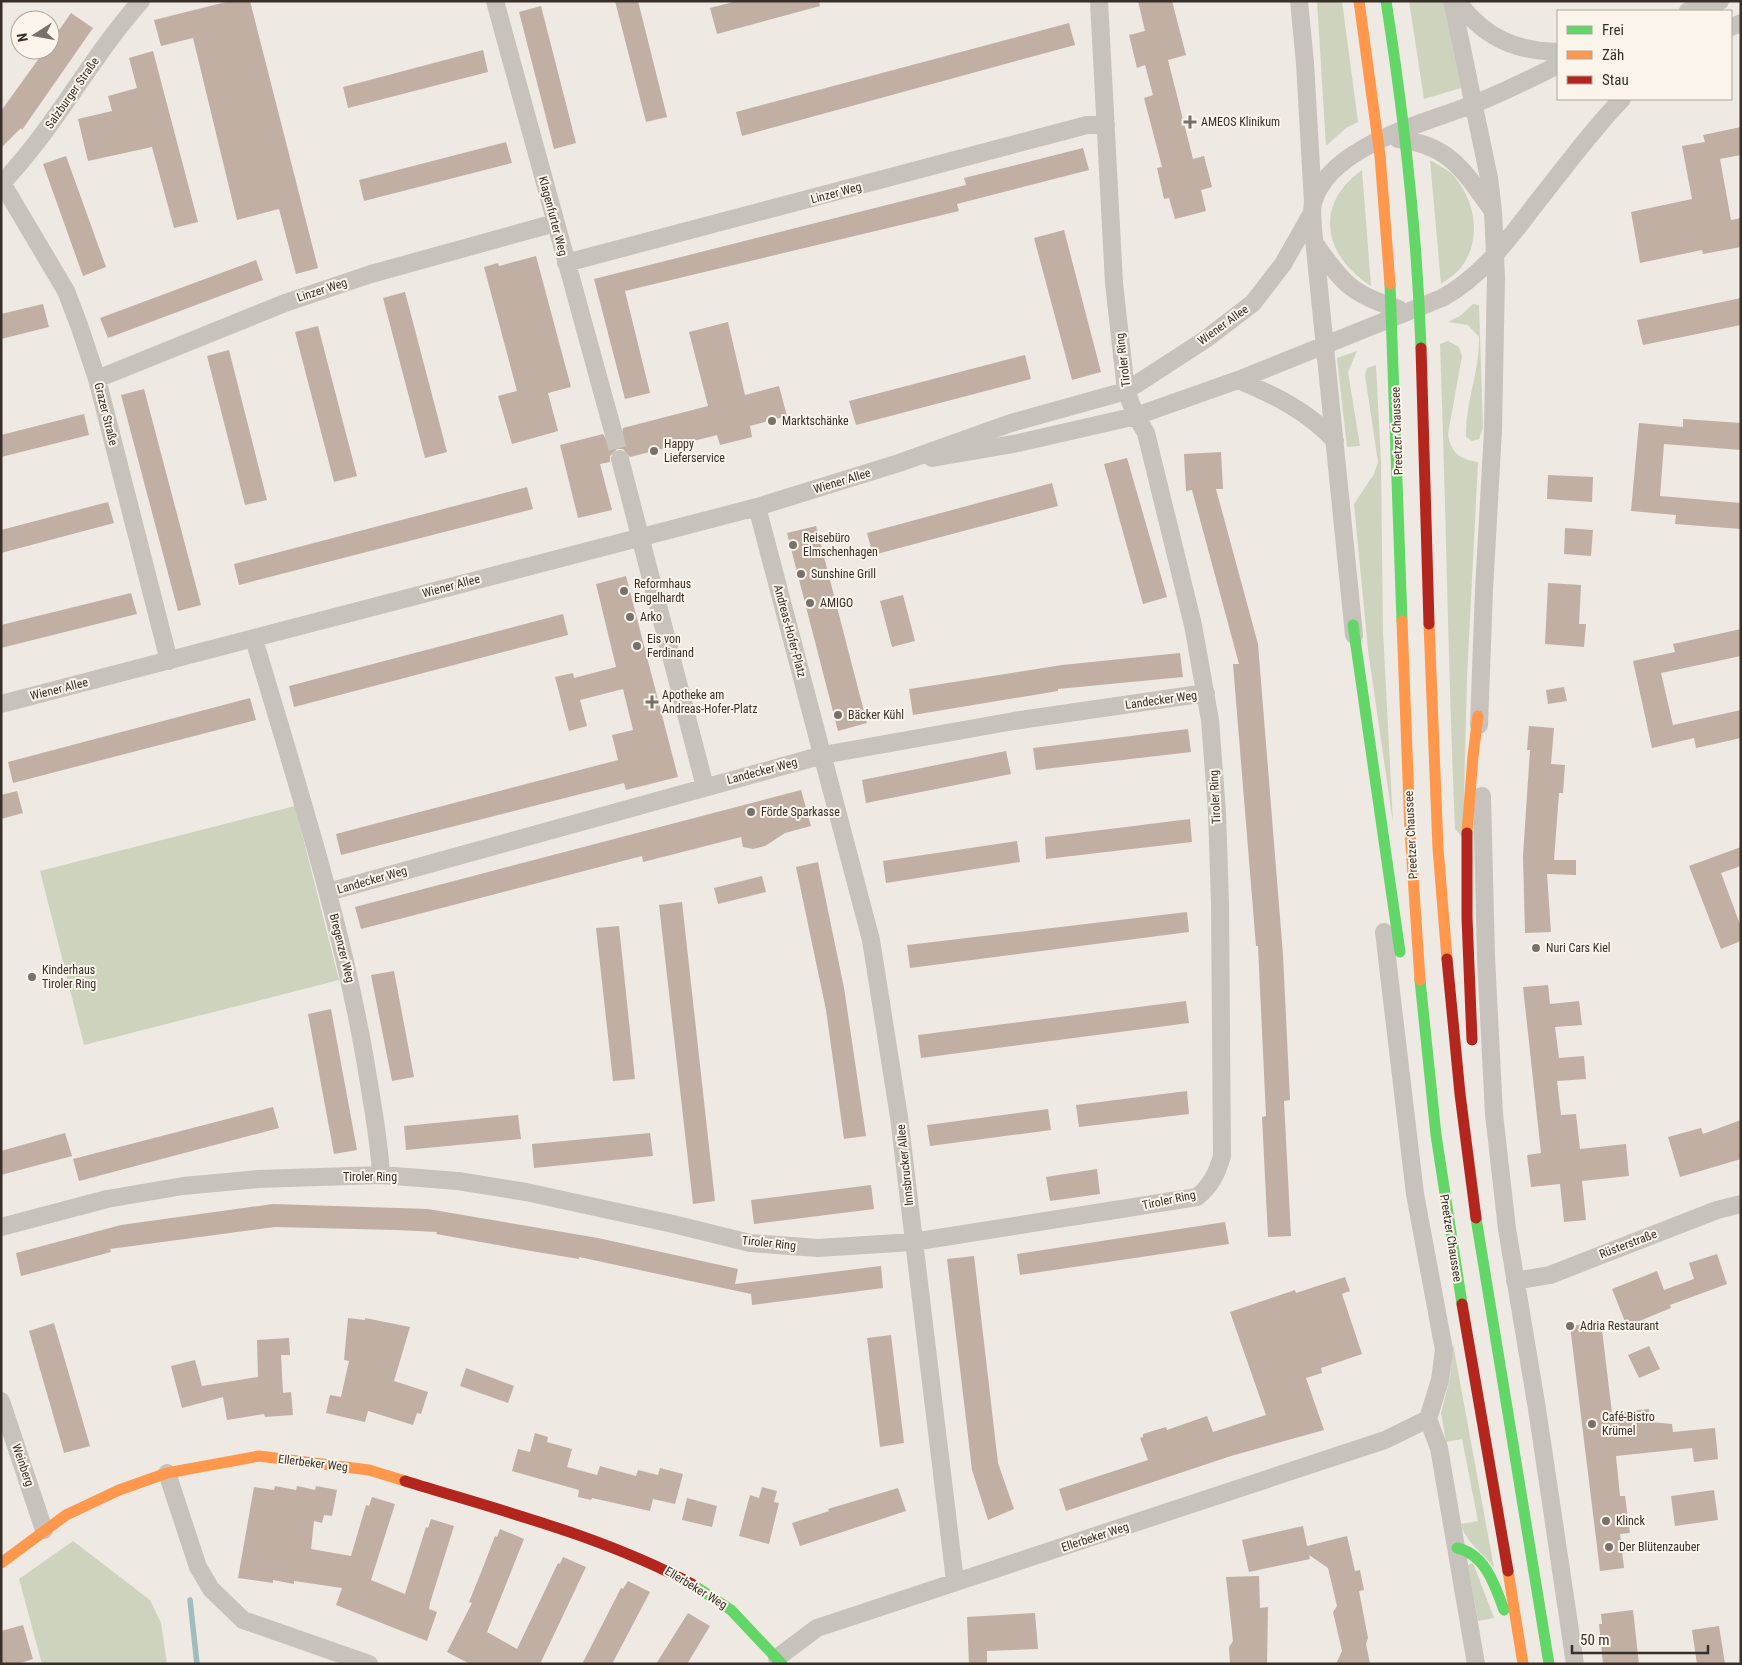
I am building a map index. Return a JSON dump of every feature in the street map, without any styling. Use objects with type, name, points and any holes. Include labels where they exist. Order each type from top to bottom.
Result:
[{"type":"main road","name":"Preetzer Chaussee","points":[[1359,1],[1375,105],[1391,279],[1409,817],[1418,956],[1428,1067],[1453,1252],[1522,1660]]},
{"type":"main road","points":[[1386,1],[1402,103],[1414,217],[1421,358],[1436,806],[1447,962],[1462,1116],[1492,1326],[1549,1664]]},
{"type":"main road","points":[[1353,625],[1402,966]]},
{"type":"main road","points":[[1472,1050],[1468,816],[1471,758],[1478,716]]},
{"type":"main road","points":[[1412,1016],[1428,1067]]},
{"type":"main road","points":[[1462,1116],[1471,1069]]},
{"type":"main road","name":"Ellerbeker Weg","points":[[1,1563],[44,1530],[96,1500],[167,1473],[259,1456],[378,1473],[582,1535],[660,1567],[701,1589],[731,1610],[779,1661]]},
{"type":"main road","points":[[1457,1548],[1470,1551],[1483,1566],[1500,1598],[1522,1660]]},
{"type":"street","name":"Salzburger Straße","points":[[2,183],[53,122],[114,31],[142,1]]},
{"type":"street","name":"Klagenfurter Weg","points":[[495,1],[613,431]]},
{"type":"street","name":"Tiroler Ring","points":[[1,1227],[107,1199],[183,1186],[258,1179],[381,1175],[458,1181],[526,1192],[750,1243],[818,1248],[913,1242],[1196,1196],[1205,1190],[1216,1176],[1222,1156],[1220,903],[1217,812],[1210,720],[1193,625],[1146,432],[1136,416],[1126,391],[1114,283],[1099,1]]},
{"type":"street","points":[[1299,1],[1306,63],[1315,243],[1334,271],[1356,292],[1369,300],[1409,312],[1461,288],[1495,255],[1590,135],[1621,100]]},
{"type":"street","points":[[1452,1],[1474,104],[1493,211],[1495,255],[1493,430],[1478,716],[1482,760],[1486,957],[1493,1095],[1507,1229],[1575,1664]]},
{"type":"street","points":[[1457,1],[1477,26],[1491,36],[1508,44],[1535,50],[1557,52]]},
{"type":"street","points":[[1691,10],[1720,1]]},
{"type":"street","points":[[1313,208],[1328,177],[1358,152],[1385,137],[1474,104],[1557,65]]},
{"type":"street","name":"Linzer Weg","points":[[566,264],[1078,128],[1106,125]]},
{"type":"street","points":[[1385,137],[1411,140],[1446,154],[1460,165],[1493,211]]},
{"type":"street","name":"Grazer Straße","points":[[2,183],[66,291],[97,379],[169,661]]},
{"type":"street","name":"Wiener Allee","points":[[1,704],[757,507],[899,463],[1011,423],[1126,391],[1206,339],[1253,303],[1283,264],[1313,208]]},
{"type":"street","name":"Linzer Weg","points":[[97,379],[285,303],[371,274],[555,223]]},
{"type":"street","name":"Preetzer Chaussee","points":[[1315,243],[1371,824],[1419,1221],[1444,1350],[1440,1380],[1428,1419]]},
{"type":"street","name":"Wiener Allee","points":[[899,463],[958,455],[1136,416],[1238,380],[1325,343],[1409,312]]},
{"type":"street","points":[[1238,380],[1275,395],[1298,408],[1318,424],[1335,449]]},
{"type":"street","points":[[620,459],[705,787]]},
{"type":"street","name":"Andreas-Hofer-Platz","points":[[757,507],[823,755]]},
{"type":"street","name":"Bregenzer Weg","points":[[254,639],[328,892],[354,1000],[379,1146],[381,1175]]},
{"type":"street","name":"Landecker Weg","points":[[328,892],[823,755],[1014,721],[1206,694]]},
{"type":"street","name":"Innsbrucker Allee","points":[[823,755],[871,940],[890,1049],[955,1581]]},
{"type":"street","name":"Rüsterstraße","points":[[1516,1281],[1550,1275],[1708,1213],[1741,1204]]},
{"type":"street","name":"Weinberg","points":[[1,1401],[44,1530]]},
{"type":"street","points":[[1428,1419],[1439,1448],[1476,1664]]},
{"type":"street","name":"Ellerbeker Weg","points":[[779,1661],[817,1628],[1371,1445],[1428,1419]]},
{"type":"street","points":[[167,1473],[198,1567],[211,1589],[230,1608],[243,1620],[369,1664]]},
{"type":"green space","points":[[1317,1],[1342,1],[1358,122],[1346,128],[1326,146]]},
{"type":"green space","points":[[1409,1],[1443,1],[1461,88],[1424,99]]},
{"type":"green space","points":[[1430,160],[1451,173],[1461,185],[1467,197],[1474,222],[1474,234],[1467,259],[1459,270],[1441,284]]},
{"type":"green space","points":[[1362,170],[1371,286],[1355,274],[1343,260],[1330,230],[1331,214],[1336,199],[1346,184]]},
{"type":"green space","points":[[1473,304],[1479,305],[1483,428],[1479,439],[1472,441],[1466,437],[1466,424],[1479,350],[1479,337],[1468,325],[1448,322],[1460,316]]},
{"type":"green space","points":[[1448,341],[1459,347],[1462,356],[1448,434],[1449,441],[1461,457],[1478,462],[1467,677],[1463,838],[1455,829],[1440,344]]},
{"type":"green space","points":[[1357,351],[1348,372],[1360,446],[1347,447],[1337,358]]},
{"type":"green space","points":[[1376,365],[1381,463],[1383,631],[1393,823],[1368,650],[1354,504],[1374,474],[1378,462],[1365,375],[1367,368]]},
{"type":"green space","points":[[295,806],[339,980],[84,1045],[40,871]]},
{"type":"green space","points":[[1453,1344],[1494,1568],[1470,1542],[1461,1524],[1478,1521],[1462,1439],[1446,1442],[1441,1413],[1450,1378]]},
{"type":"green space","points":[[73,1541],[150,1600],[161,1623],[167,1664],[42,1664],[19,1579]]},
{"type":"green space","points":[[1473,1563],[1494,1618],[1478,1621],[1468,1565]]},
{"type":"building","points":[[230,1],[250,1],[318,268],[296,274],[279,209],[237,220],[193,38],[161,46],[154,20]]},
{"type":"building","points":[[615,1],[638,1],[667,117],[646,122]]},
{"type":"building","points":[[737,1],[819,1],[820,6],[717,34],[710,8]]},
{"type":"building","points":[[1138,1],[1172,1],[1186,55],[1168,60],[1193,159],[1204,156],[1212,187],[1201,190],[1206,211],[1175,219],[1169,198],[1164,199],[1157,168],[1162,167],[1144,98],[1153,95],[1145,65],[1137,68],[1129,35],[1145,31]]},
{"type":"building","points":[[541,6],[576,143],[554,149],[519,12]]},
{"type":"building","points":[[71,13],[93,28],[22,130],[21,128],[1,148],[1,111],[38,60],[60,60],[60,29]]},
{"type":"building","points":[[1069,23],[1075,45],[742,136],[736,112]]},
{"type":"building","points":[[483,50],[488,72],[348,108],[343,87]]},
{"type":"building","points":[[153,51],[198,222],[174,228],[152,147],[88,161],[78,119],[112,111],[108,96],[137,88],[129,58]]},
{"type":"building","points":[[1741,127],[1741,155],[1720,159],[1731,220],[1741,218],[1741,247],[1703,254],[1702,250],[1640,263],[1631,212],[1692,199],[1682,146],[1705,142],[1703,135]]},
{"type":"building","points":[[506,142],[512,163],[364,201],[359,180]]},
{"type":"building","points":[[1083,148],[1089,170],[957,204],[959,211],[625,291],[650,393],[625,399],[594,279],[966,185],[964,178]]},
{"type":"building","points":[[66,156],[106,267],[83,276],[43,164]]},
{"type":"building","points":[[1064,230],[1101,372],[1072,380],[1034,238]]},
{"type":"building","points":[[536,256],[571,387],[548,393],[558,431],[512,444],[498,396],[517,391],[484,267],[498,263],[499,266]]},
{"type":"building","points":[[256,260],[263,280],[108,338],[100,318]]},
{"type":"building","points":[[405,292],[447,452],[425,458],[383,298]]},
{"type":"building","points":[[1741,298],[1741,325],[1643,345],[1637,320]]},
{"type":"building","points":[[43,304],[49,327],[1,339],[1,314]]},
{"type":"building","points":[[728,322],[745,395],[779,386],[787,416],[750,426],[752,437],[720,445],[717,435],[630,457],[623,449],[617,449],[610,456],[610,462],[600,464],[612,510],[578,518],[560,445],[603,434],[606,439],[615,441],[621,438],[623,428],[708,406],[689,332]]},
{"type":"building","points":[[318,326],[357,476],[334,482],[295,332]]},
{"type":"building","points":[[229,350],[267,500],[245,505],[207,356]]},
{"type":"building","points":[[1025,355],[1031,379],[856,425],[849,401]]},
{"type":"building","points":[[144,389],[201,605],[178,611],[121,395]]},
{"type":"building","points":[[84,414],[89,435],[1,457],[1,435]]},
{"type":"building","points":[[1683,419],[1741,423],[1741,450],[1664,444],[1660,496],[1741,503],[1741,529],[1675,524],[1676,515],[1631,511],[1639,423],[1683,427]]},
{"type":"building","points":[[1221,452],[1223,489],[1216,489],[1258,644],[1283,955],[1290,1100],[1284,1101],[1291,1236],[1268,1237],[1262,1117],[1266,1116],[1258,946],[1256,946],[1233,664],[1239,664],[1192,490],[1186,491],[1184,454]]},
{"type":"building","points":[[1127,458],[1167,597],[1143,604],[1104,464]]},
{"type":"building","points":[[1548,475],[1593,477],[1592,502],[1547,499]]},
{"type":"building","points":[[1052,483],[1058,506],[873,555],[867,533]]},
{"type":"building","points":[[527,487],[533,509],[239,585],[234,564]]},
{"type":"building","points":[[108,502],[114,523],[1,553],[1,530]]},
{"type":"building","points":[[816,526],[867,723],[838,731],[787,533]]},
{"type":"building","points":[[1565,528],[1593,530],[1591,556],[1564,554]]},
{"type":"building","points":[[626,576],[678,777],[626,790],[624,783],[341,855],[336,834],[618,760],[612,735],[633,730],[623,689],[580,700],[587,726],[569,731],[555,677],[573,673],[574,678],[616,667],[596,584]]},
{"type":"building","points":[[1548,583],[1581,585],[1579,624],[1586,624],[1584,647],[1545,644]]},
{"type":"building","points":[[131,593],[137,614],[1,648],[1,625]]},
{"type":"building","points":[[903,595],[915,641],[892,647],[880,601]]},
{"type":"building","points":[[563,614],[568,635],[294,707],[289,686]]},
{"type":"building","points":[[1741,629],[1741,656],[1661,673],[1673,725],[1741,710],[1741,738],[1696,748],[1694,738],[1652,748],[1633,661],[1675,652],[1673,644]]},
{"type":"building","points":[[1180,653],[1183,677],[1058,689],[1058,691],[913,715],[909,689],[1062,665]]},
{"type":"building","points":[[1564,687],[1567,701],[1548,704],[1546,690]]},
{"type":"building","points":[[250,698],[256,720],[13,783],[8,762]]},
{"type":"building","points":[[1529,726],[1554,728],[1551,764],[1565,765],[1563,793],[1559,793],[1554,860],[1576,860],[1576,875],[1547,874],[1551,932],[1525,933],[1523,856],[1530,750],[1527,750]]},
{"type":"building","points":[[1188,729],[1191,752],[1036,770],[1033,748]]},
{"type":"building","points":[[1006,751],[1011,774],[866,803],[862,780]]},
{"type":"building","points":[[801,790],[811,826],[785,833],[765,846],[753,849],[743,847],[741,837],[643,862],[642,856],[361,929],[355,907]]},
{"type":"building","points":[[17,791],[23,813],[1,819],[1,795]]},
{"type":"building","points":[[1190,819],[1192,842],[1046,859],[1045,837]]},
{"type":"building","points":[[1017,841],[1020,862],[886,883],[883,861]]},
{"type":"building","points":[[1741,847],[1741,866],[1721,873],[1741,927],[1741,941],[1721,949],[1689,866]]},
{"type":"building","points":[[818,862],[844,988],[866,1136],[844,1139],[826,1010],[796,867]]},
{"type":"building","points":[[762,876],[766,892],[718,904],[714,888]]},
{"type":"building","points":[[682,902],[715,1201],[693,1204],[659,905]]},
{"type":"building","points":[[1187,912],[1189,932],[910,968],[907,945]]},
{"type":"building","points":[[619,926],[635,1079],[613,1081],[596,928]]},
{"type":"building","points":[[394,971],[414,1077],[392,1081],[371,975]]},
{"type":"building","points":[[1548,985],[1550,1004],[1579,1001],[1582,1025],[1555,1027],[1559,1058],[1584,1056],[1586,1079],[1557,1081],[1561,1115],[1576,1114],[1580,1149],[1626,1144],[1629,1176],[1582,1181],[1586,1220],[1564,1222],[1560,1184],[1531,1187],[1527,1155],[1541,1153],[1523,987]]},
{"type":"building","points":[[1186,1001],[1189,1023],[921,1058],[918,1035]]},
{"type":"building","points":[[331,1009],[357,1150],[334,1154],[308,1014]]},
{"type":"building","points":[[1187,1091],[1189,1114],[1079,1127],[1076,1105]]},
{"type":"building","points":[[273,1107],[279,1128],[79,1181],[73,1159]]},
{"type":"building","points":[[1048,1109],[1051,1130],[930,1146],[927,1125]]},
{"type":"building","points":[[518,1115],[521,1139],[406,1150],[404,1126]]},
{"type":"building","points":[[1741,1120],[1741,1159],[1680,1177],[1668,1137],[1701,1128],[1703,1134]]},
{"type":"building","points":[[65,1133],[72,1156],[1,1175],[1,1151]]},
{"type":"building","points":[[650,1133],[653,1156],[534,1168],[532,1144]]},
{"type":"building","points":[[1097,1169],[1100,1194],[1050,1201],[1046,1177]]},
{"type":"building","points":[[871,1185],[874,1209],[754,1224],[751,1200]]},
{"type":"building","points":[[273,1204],[428,1209],[598,1238],[738,1269],[735,1284],[881,1266],[883,1288],[752,1305],[751,1294],[579,1257],[579,1259],[531,1251],[436,1234],[437,1232],[275,1227],[110,1249],[111,1252],[21,1276],[16,1253],[121,1225]]},
{"type":"building","points":[[1225,1222],[1229,1244],[1020,1275],[1017,1254]]},
{"type":"building","points":[[1717,1254],[1727,1284],[1670,1305],[1671,1308],[1632,1324],[1626,1324],[1612,1289],[1657,1271],[1664,1290],[1694,1279],[1689,1263]]},
{"type":"building","points":[[974,1256],[998,1463],[1014,1509],[988,1520],[972,1470],[947,1259]]},
{"type":"building","points":[[1345,1277],[1350,1291],[1342,1294],[1362,1354],[1321,1368],[1322,1373],[1306,1378],[1324,1430],[1231,1456],[1066,1511],[1059,1489],[1148,1460],[1140,1438],[1143,1437],[1143,1434],[1166,1427],[1167,1430],[1207,1416],[1213,1432],[1266,1415],[1230,1312],[1295,1290],[1296,1293]]},
{"type":"building","points":[[348,1318],[365,1320],[365,1318],[410,1327],[394,1381],[428,1392],[421,1414],[417,1413],[413,1425],[368,1411],[365,1422],[326,1413],[330,1395],[341,1397],[349,1361],[344,1360]]},
{"type":"building","points":[[1601,1322],[1612,1413],[1649,1409],[1650,1422],[1672,1424],[1673,1432],[1715,1428],[1718,1459],[1694,1462],[1692,1448],[1616,1456],[1620,1496],[1625,1496],[1630,1533],[1620,1534],[1624,1568],[1600,1571],[1570,1326]]},
{"type":"building","points":[[54,1323],[90,1446],[64,1453],[29,1331]]},
{"type":"building","points":[[891,1335],[904,1443],[880,1447],[867,1338]]},
{"type":"building","points":[[289,1338],[290,1355],[281,1355],[283,1393],[291,1392],[293,1415],[265,1417],[264,1414],[227,1420],[223,1397],[182,1408],[171,1366],[195,1360],[202,1386],[258,1377],[257,1340]]},
{"type":"building","points":[[1649,1346],[1660,1369],[1639,1378],[1628,1355]]},
{"type":"building","points":[[466,1368],[514,1386],[508,1403],[460,1386]]},
{"type":"building","points":[[535,1433],[548,1437],[547,1442],[572,1449],[567,1467],[597,1475],[600,1466],[636,1476],[638,1470],[658,1475],[660,1468],[683,1474],[675,1504],[653,1499],[650,1511],[592,1498],[591,1500],[578,1497],[579,1490],[512,1471],[518,1449],[530,1452]]},
{"type":"building","points":[[275,1486],[296,1490],[297,1486],[315,1490],[316,1486],[337,1490],[332,1516],[324,1515],[322,1523],[314,1521],[311,1549],[351,1556],[366,1505],[369,1506],[372,1497],[395,1504],[371,1580],[405,1594],[426,1527],[428,1528],[431,1519],[454,1526],[430,1603],[429,1609],[437,1612],[427,1641],[336,1605],[342,1588],[294,1581],[294,1584],[273,1580],[273,1583],[238,1578],[254,1487],[274,1490]]},
{"type":"building","points":[[762,1487],[777,1491],[774,1502],[779,1503],[769,1544],[739,1536],[750,1495],[759,1498]]},
{"type":"building","points":[[898,1488],[906,1511],[800,1546],[792,1523],[829,1511],[828,1509]]},
{"type":"building","points":[[1714,1490],[1718,1520],[1675,1526],[1671,1496]]},
{"type":"building","points":[[687,1498],[717,1506],[712,1527],[682,1520]]},
{"type":"building","points":[[1303,1526],[1307,1546],[1347,1536],[1355,1571],[1360,1570],[1364,1590],[1359,1591],[1368,1638],[1366,1644],[1370,1664],[1336,1664],[1342,1651],[1333,1612],[1337,1606],[1328,1568],[1309,1555],[1310,1559],[1249,1572],[1242,1540]]},
{"type":"building","points":[[500,1529],[524,1539],[487,1632],[517,1649],[558,1563],[560,1564],[563,1557],[586,1567],[541,1662],[544,1664],[470,1664],[447,1652],[472,1603],[469,1602],[495,1536],[497,1537]]},
{"type":"building","points":[[1259,1576],[1260,1608],[1268,1607],[1267,1664],[1230,1664],[1229,1647],[1233,1641],[1226,1577]]},
{"type":"building","points":[[628,1581],[650,1592],[612,1664],[582,1664],[621,1588],[623,1589]]},
{"type":"building","points":[[1633,1610],[1639,1664],[1603,1664],[1599,1624],[1602,1624],[1601,1614]]},
{"type":"building","points":[[688,1613],[710,1626],[687,1664],[656,1664]]},
{"type":"building","points":[[1035,1613],[1038,1649],[987,1651],[987,1664],[969,1664],[967,1617]]},
{"type":"building","points":[[23,1625],[33,1659],[18,1664],[1,1664],[1,1631]]},
{"type":"building","points":[[1719,1626],[1725,1664],[1697,1664],[1692,1630]]},
{"type":"waterway","points":[[190,1600],[197,1664]]},
{"type":"tunnel","points":[[613,431],[620,459]]},
{"type":"traffic: fast","points":[[1386,1],[1409,174],[1421,348]]},
{"type":"traffic: fast","points":[[1390,284],[1402,621]]},
{"type":"traffic: fast","points":[[1353,625],[1400,952]]},
{"type":"traffic: fast","points":[[1420,980],[1436,1135],[1462,1304]]},
{"type":"traffic: fast","points":[[1476,1218],[1549,1664]]},
{"type":"traffic: fast","points":[[1457,1548],[1467,1551],[1482,1564],[1493,1581],[1504,1610]]},
{"type":"traffic: fast","points":[[692,1584],[731,1610],[782,1664]]},
{"type":"traffic: slow","points":[[1359,1],[1380,156],[1390,284]]},
{"type":"traffic: slow","points":[[1402,621],[1410,831],[1420,980]]},
{"type":"traffic: slow","points":[[1429,624],[1438,848],[1447,959]]},
{"type":"traffic: slow","points":[[1467,833],[1478,716]]},
{"type":"traffic: slow","points":[[1,1563],[66,1515],[119,1490],[167,1473],[259,1456],[369,1470],[405,1481]]},
{"type":"traffic: slow","points":[[1508,1571],[1523,1664]]},
{"type":"traffic: jam","points":[[1421,348],[1429,624]]},
{"type":"traffic: jam","points":[[1467,833],[1467,918],[1472,1040]]},
{"type":"traffic: jam","points":[[1447,959],[1460,1094],[1476,1218]]},
{"type":"traffic: jam","points":[[1462,1304],[1508,1571]]},
{"type":"traffic: jam","points":[[405,1481],[587,1538],[658,1567],[692,1584]]},
{"type":"place","name":"AMEOS Klinikum","points":[[1190,122]]},
{"type":"place","name":"Marktschänke","points":[[772,421]]},
{"type":"place","name":"Happy Lieferservice","points":[[654,451]]},
{"type":"place","name":"Reisebüro Elmschenhagen","points":[[793,545]]},
{"type":"place","name":"Sunshine Grill","points":[[801,574]]},
{"type":"place","name":"Reformhaus Engelhardt","points":[[624,591]]},
{"type":"place","name":"AMIGO","points":[[810,603]]},
{"type":"place","name":"Arko","points":[[630,617]]},
{"type":"place","name":"Eis von Ferdinand","points":[[637,646]]},
{"type":"place","name":"Apotheke am Andreas-Hofer-Platz","points":[[652,702]]},
{"type":"place","name":"Bäcker Kühl","points":[[838,715]]},
{"type":"place","name":"Förde Sparkasse","points":[[751,812]]},
{"type":"place","name":"Nuri Cars Kiel","points":[[1536,948]]},
{"type":"place","name":"Kinderhaus Tiroler Ring","points":[[32,977]]},
{"type":"place","name":"Adria Restaurant","points":[[1570,1326]]},
{"type":"place","name":"Café-Bistro Krümel","points":[[1592,1424]]},
{"type":"place","name":"Klinck","points":[[1606,1521]]},
{"type":"place","name":"Der Blütenzauber","points":[[1609,1547]]}]
